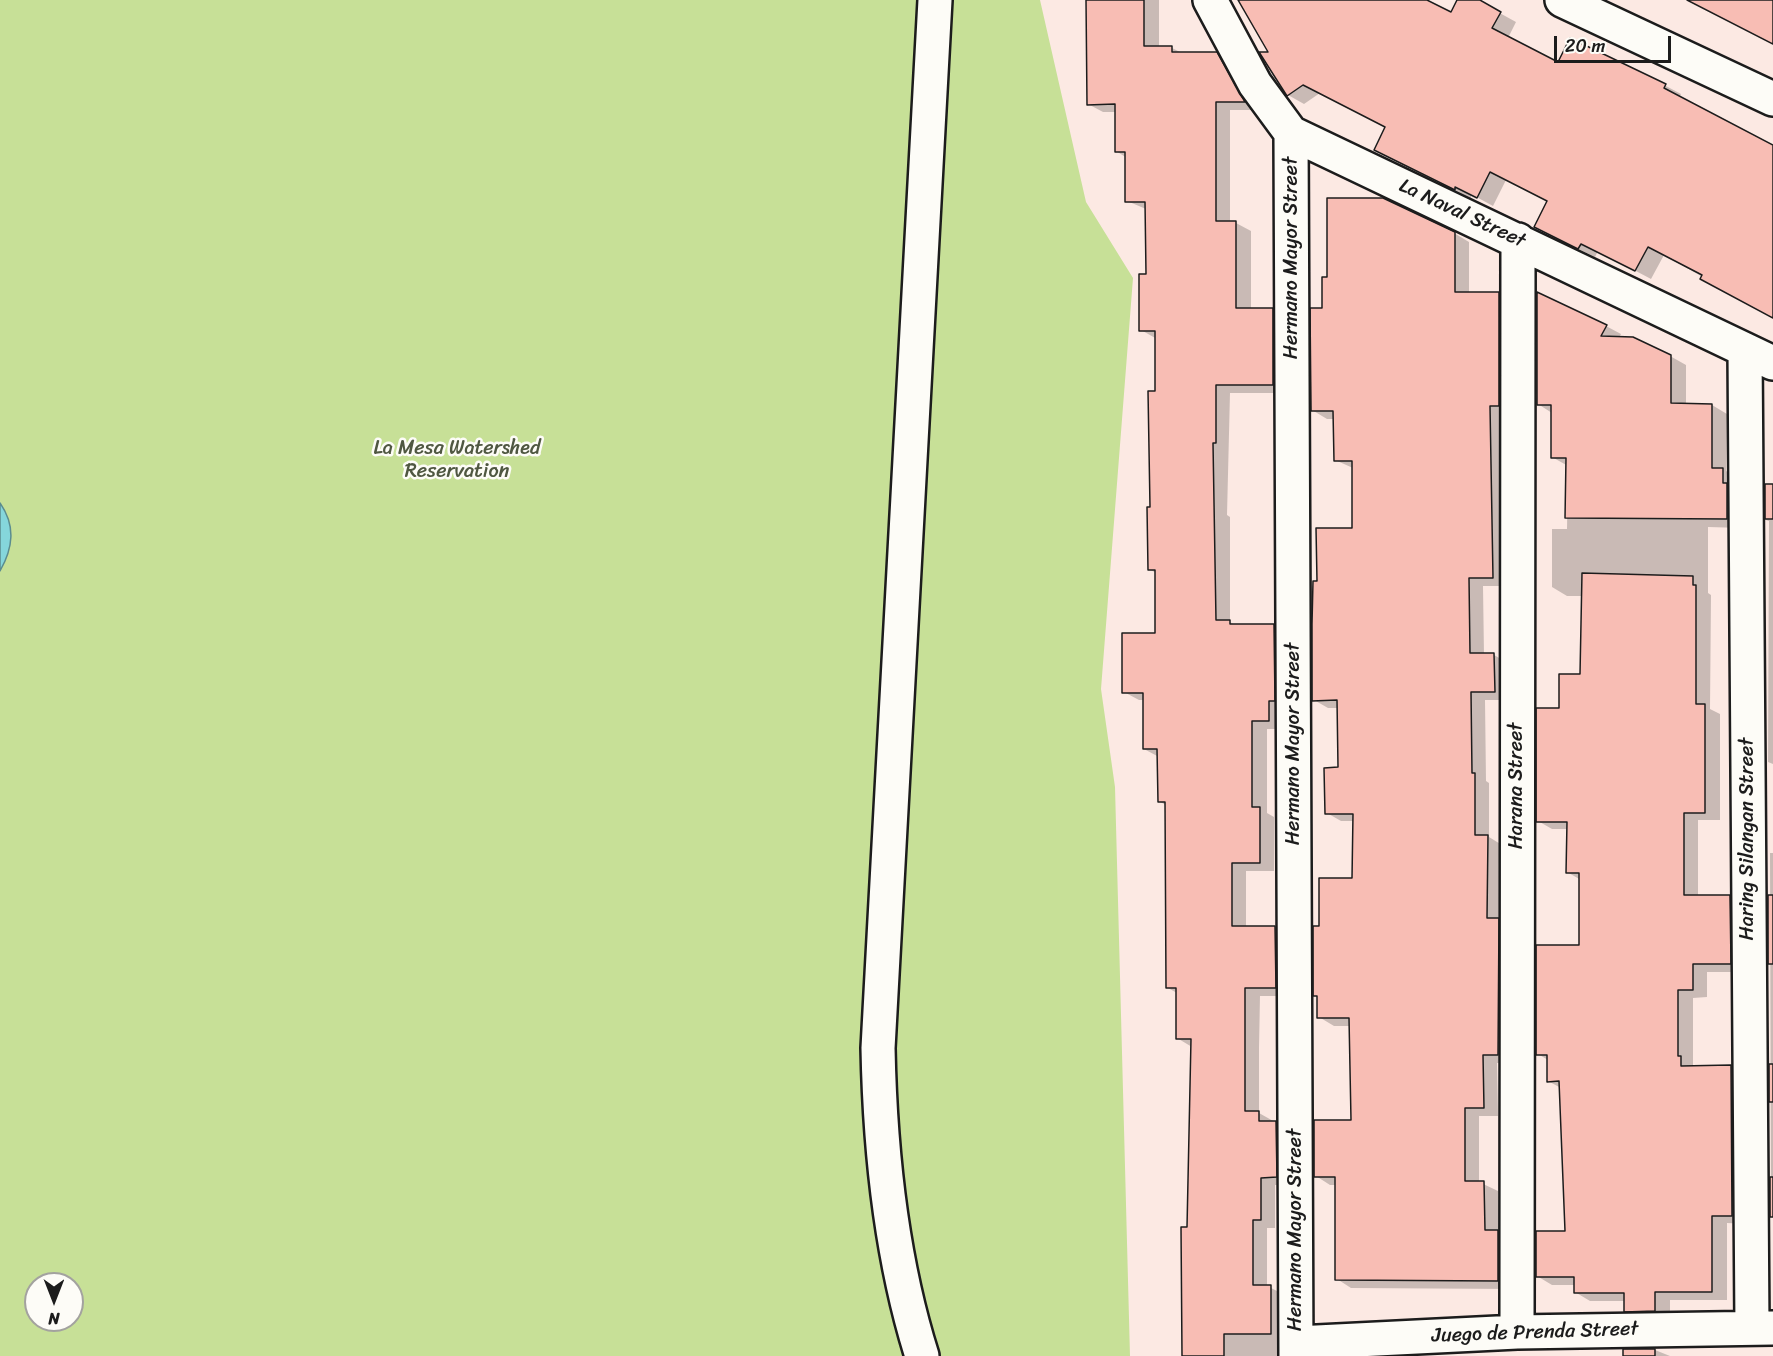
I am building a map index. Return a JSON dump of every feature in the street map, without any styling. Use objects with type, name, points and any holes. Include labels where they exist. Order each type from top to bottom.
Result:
[{"type":"street","points":[[922,1356],[914,1331],[892,1217],[879,1125],[878,1048],[934,0]]},
{"type":"street","name":"La Naval Street","points":[[1210,0],[1255,84],[1292,133],[1759,357]]},
{"type":"street","points":[[1562,0],[1773,99]]},
{"type":"street","name":"Hermano Mayor Street","points":[[1292,133],[1296,1349]]},
{"type":"street","name":"Harana Street","points":[[1517,1332],[1518,240]]},
{"type":"street","name":"Haring Silangan Street","points":[[1759,357],[1762,1328]]},
{"type":"street","name":"Juego de Prenda Street","points":[[1296,1349],[1517,1332],[1762,1328]]},
{"type":"green space","name":"La Mesa Watershed Reservation","points":[[0,0],[1040,0],[1086,202],[1133,278],[1101,689],[1115,787],[1130,1356],[0,1356]]},
{"type":"water","points":[[0,503],[9,520],[11,537],[8,554],[0,571]]},
{"type":"building","points":[[1086,0],[1144,0],[1144,46],[1172,46],[1172,52],[1217,52],[1245,102],[1216,102],[1216,221],[1236,221],[1236,308],[1273,308],[1273,385],[1216,385],[1216,443],[1213,443],[1216,620],[1230,620],[1230,624],[1274,624],[1275,701],[1269,701],[1269,721],[1252,721],[1252,807],[1260,807],[1260,863],[1232,863],[1232,926],[1275,926],[1276,988],[1245,988],[1245,1111],[1259,1111],[1259,1121],[1276,1121],[1277,1177],[1261,1178],[1261,1220],[1253,1220],[1253,1285],[1271,1285],[1271,1334],[1224,1334],[1224,1356],[1182,1356],[1181,1227],[1187,1227],[1191,1039],[1176,1039],[1176,988],[1166,988],[1165,802],[1158,802],[1157,749],[1143,749],[1143,693],[1122,693],[1122,633],[1155,633],[1155,570],[1148,570],[1147,507],[1150,507],[1148,391],[1155,391],[1155,331],[1139,331],[1139,274],[1146,274],[1145,202],[1125,202],[1125,152],[1115,152],[1115,104],[1087,105]]},
{"type":"building","points":[[1238,0],[1427,0],[1451,12],[1457,0],[1480,0],[1501,12],[1492,28],[1558,62],[1570,38],[1666,84],[1664,88],[1773,145],[1773,318],[1700,279],[1702,275],[1648,247],[1635,271],[1581,244],[1578,249],[1534,227],[1547,201],[1490,172],[1477,198],[1455,187],[1455,190],[1374,150],[1385,127],[1303,85],[1287,96],[1259,52],[1268,52]]},
{"type":"building","points":[[1687,0],[1773,0],[1773,44]]},
{"type":"building","points":[[1327,198],[1383,198],[1455,232],[1455,292],[1499,292],[1499,406],[1490,406],[1493,578],[1469,578],[1470,653],[1494,653],[1495,692],[1471,692],[1475,835],[1488,835],[1487,918],[1499,918],[1498,1055],[1483,1055],[1484,1108],[1465,1108],[1465,1181],[1484,1181],[1485,1230],[1498,1230],[1498,1281],[1335,1280],[1335,1177],[1314,1177],[1314,1120],[1351,1120],[1349,1018],[1317,1018],[1317,996],[1313,996],[1313,926],[1319,926],[1319,878],[1352,878],[1353,814],[1325,814],[1324,768],[1338,767],[1337,700],[1312,701],[1313,581],[1317,581],[1316,528],[1352,528],[1352,461],[1334,461],[1333,411],[1311,411],[1310,308],[1322,308],[1322,277],[1327,277]]},
{"type":"building","points":[[1537,292],[1607,325],[1601,336],[1633,337],[1671,355],[1671,403],[1712,404],[1712,468],[1723,468],[1723,483],[1727,483],[1727,519],[1565,518],[1566,458],[1551,458],[1551,405],[1537,405]]},
{"type":"building","points":[[1765,484],[1773,484],[1773,519],[1765,519]]},
{"type":"building","points":[[1582,573],[1693,576],[1693,585],[1696,585],[1696,704],[1705,704],[1705,813],[1684,813],[1684,895],[1730,895],[1731,964],[1693,964],[1693,990],[1678,990],[1678,1056],[1681,1056],[1681,1066],[1731,1065],[1732,1216],[1712,1216],[1712,1292],[1655,1292],[1655,1311],[1624,1312],[1624,1293],[1574,1293],[1574,1277],[1536,1277],[1536,1231],[1565,1231],[1559,1081],[1547,1082],[1547,1055],[1536,1055],[1536,945],[1579,945],[1579,873],[1566,873],[1567,822],[1536,822],[1536,708],[1559,708],[1559,674],[1580,674]]},
{"type":"building","points":[[1768,895],[1773,895],[1773,964],[1768,964]]},
{"type":"building","points":[[1769,1064],[1773,1064],[1773,1102],[1769,1102]]},
{"type":"building","points":[[1770,1177],[1773,1177],[1773,1217],[1770,1217]]},
{"type":"building","points":[[1623,1349],[1655,1349],[1655,1356],[1623,1356]]}]
